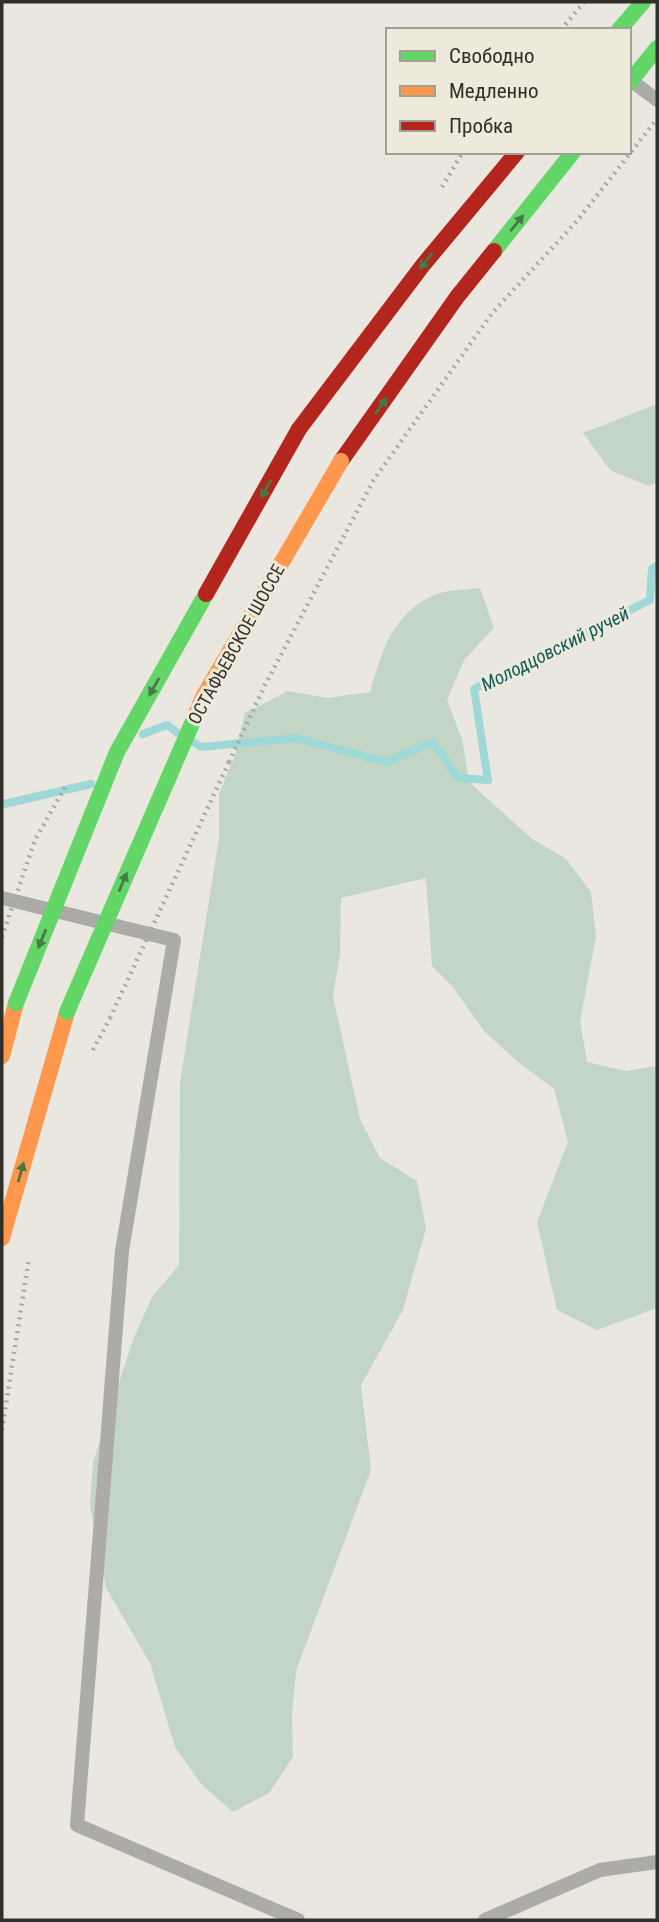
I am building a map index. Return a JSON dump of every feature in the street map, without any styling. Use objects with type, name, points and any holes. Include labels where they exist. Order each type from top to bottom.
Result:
[{"type":"main road","points":[[621,28],[643,2]]},
{"type":"main road","points":[[631,81],[657,48]]},
{"type":"main road","points":[[2,1056],[16,1003],[117,752],[299,429],[423,265],[515,154]]},
{"type":"main road","name":"ОСТАФЬЕВСКОЕ ШОССЕ","points":[[2,1238],[67,1013],[203,697],[341,461],[457,297],[571,154]]},
{"type":"lane","points":[[631,83],[657,100]]},
{"type":"lane","points":[[2,898],[174,940],[122,1251],[77,1825],[298,1920]]},
{"type":"lane","points":[[485,1920],[600,1870],[657,1862]]},
{"type":"path","points":[[563,28],[584,2]]},
{"type":"path","points":[[631,151],[657,118]]},
{"type":"path","points":[[110,1018],[265,685],[373,481],[494,312],[577,221],[629,154]]},
{"type":"green space","points":[[657,404],[657,483],[648,486],[610,470],[583,433]]},
{"type":"green space","points":[[480,588],[494,628],[464,660],[447,700],[462,739],[469,782],[531,838],[566,859],[591,892],[596,937],[580,1021],[587,1062],[626,1071],[657,1066],[657,1308],[597,1330],[557,1310],[537,1222],[568,1142],[554,1089],[518,1062],[485,1032],[452,986],[432,966],[426,878],[341,898],[340,954],[333,996],[360,1119],[380,1158],[417,1181],[426,1228],[403,1310],[361,1385],[371,1470],[296,1671],[292,1715],[293,1757],[269,1793],[233,1812],[201,1784],[175,1747],[150,1663],[106,1588],[90,1506],[93,1462],[134,1337],[152,1297],[179,1265],[180,1082],[219,838],[219,794],[235,755],[245,713],[288,691],[328,698],[370,692],[385,647],[410,611],[437,594]]},
{"type":"waterway","name":"Молодцовский ручей","points":[[195,743],[201,747],[296,738],[387,762],[433,742],[458,778],[488,780],[474,689],[650,600],[652,569],[657,566]]},
{"type":"waterway","name":"Молодцовский ручей","points":[[143,734],[167,725],[178,733]]},
{"type":"waterway","name":"Молодцовский ручей","points":[[2,803],[91,784]]},
{"type":"traffic: fast","points":[[621,28],[643,2]]},
{"type":"traffic: fast","points":[[631,80],[657,48]]},
{"type":"traffic: fast","points":[[494,251],[571,154]]},
{"type":"traffic: fast","points":[[16,1003],[117,752],[206,594]]},
{"type":"traffic: fast","points":[[67,1012],[197,712]]},
{"type":"traffic: slow","points":[[197,712],[203,697],[341,461]]},
{"type":"traffic: slow","points":[[2,1056],[16,1003]]},
{"type":"traffic: slow","points":[[2,1238],[67,1012]]},
{"type":"traffic: jam","points":[[299,429],[423,265],[515,154]]},
{"type":"traffic: jam","points":[[341,461],[457,297],[494,251]]},
{"type":"traffic: jam","points":[[206,594],[299,429]]}]
